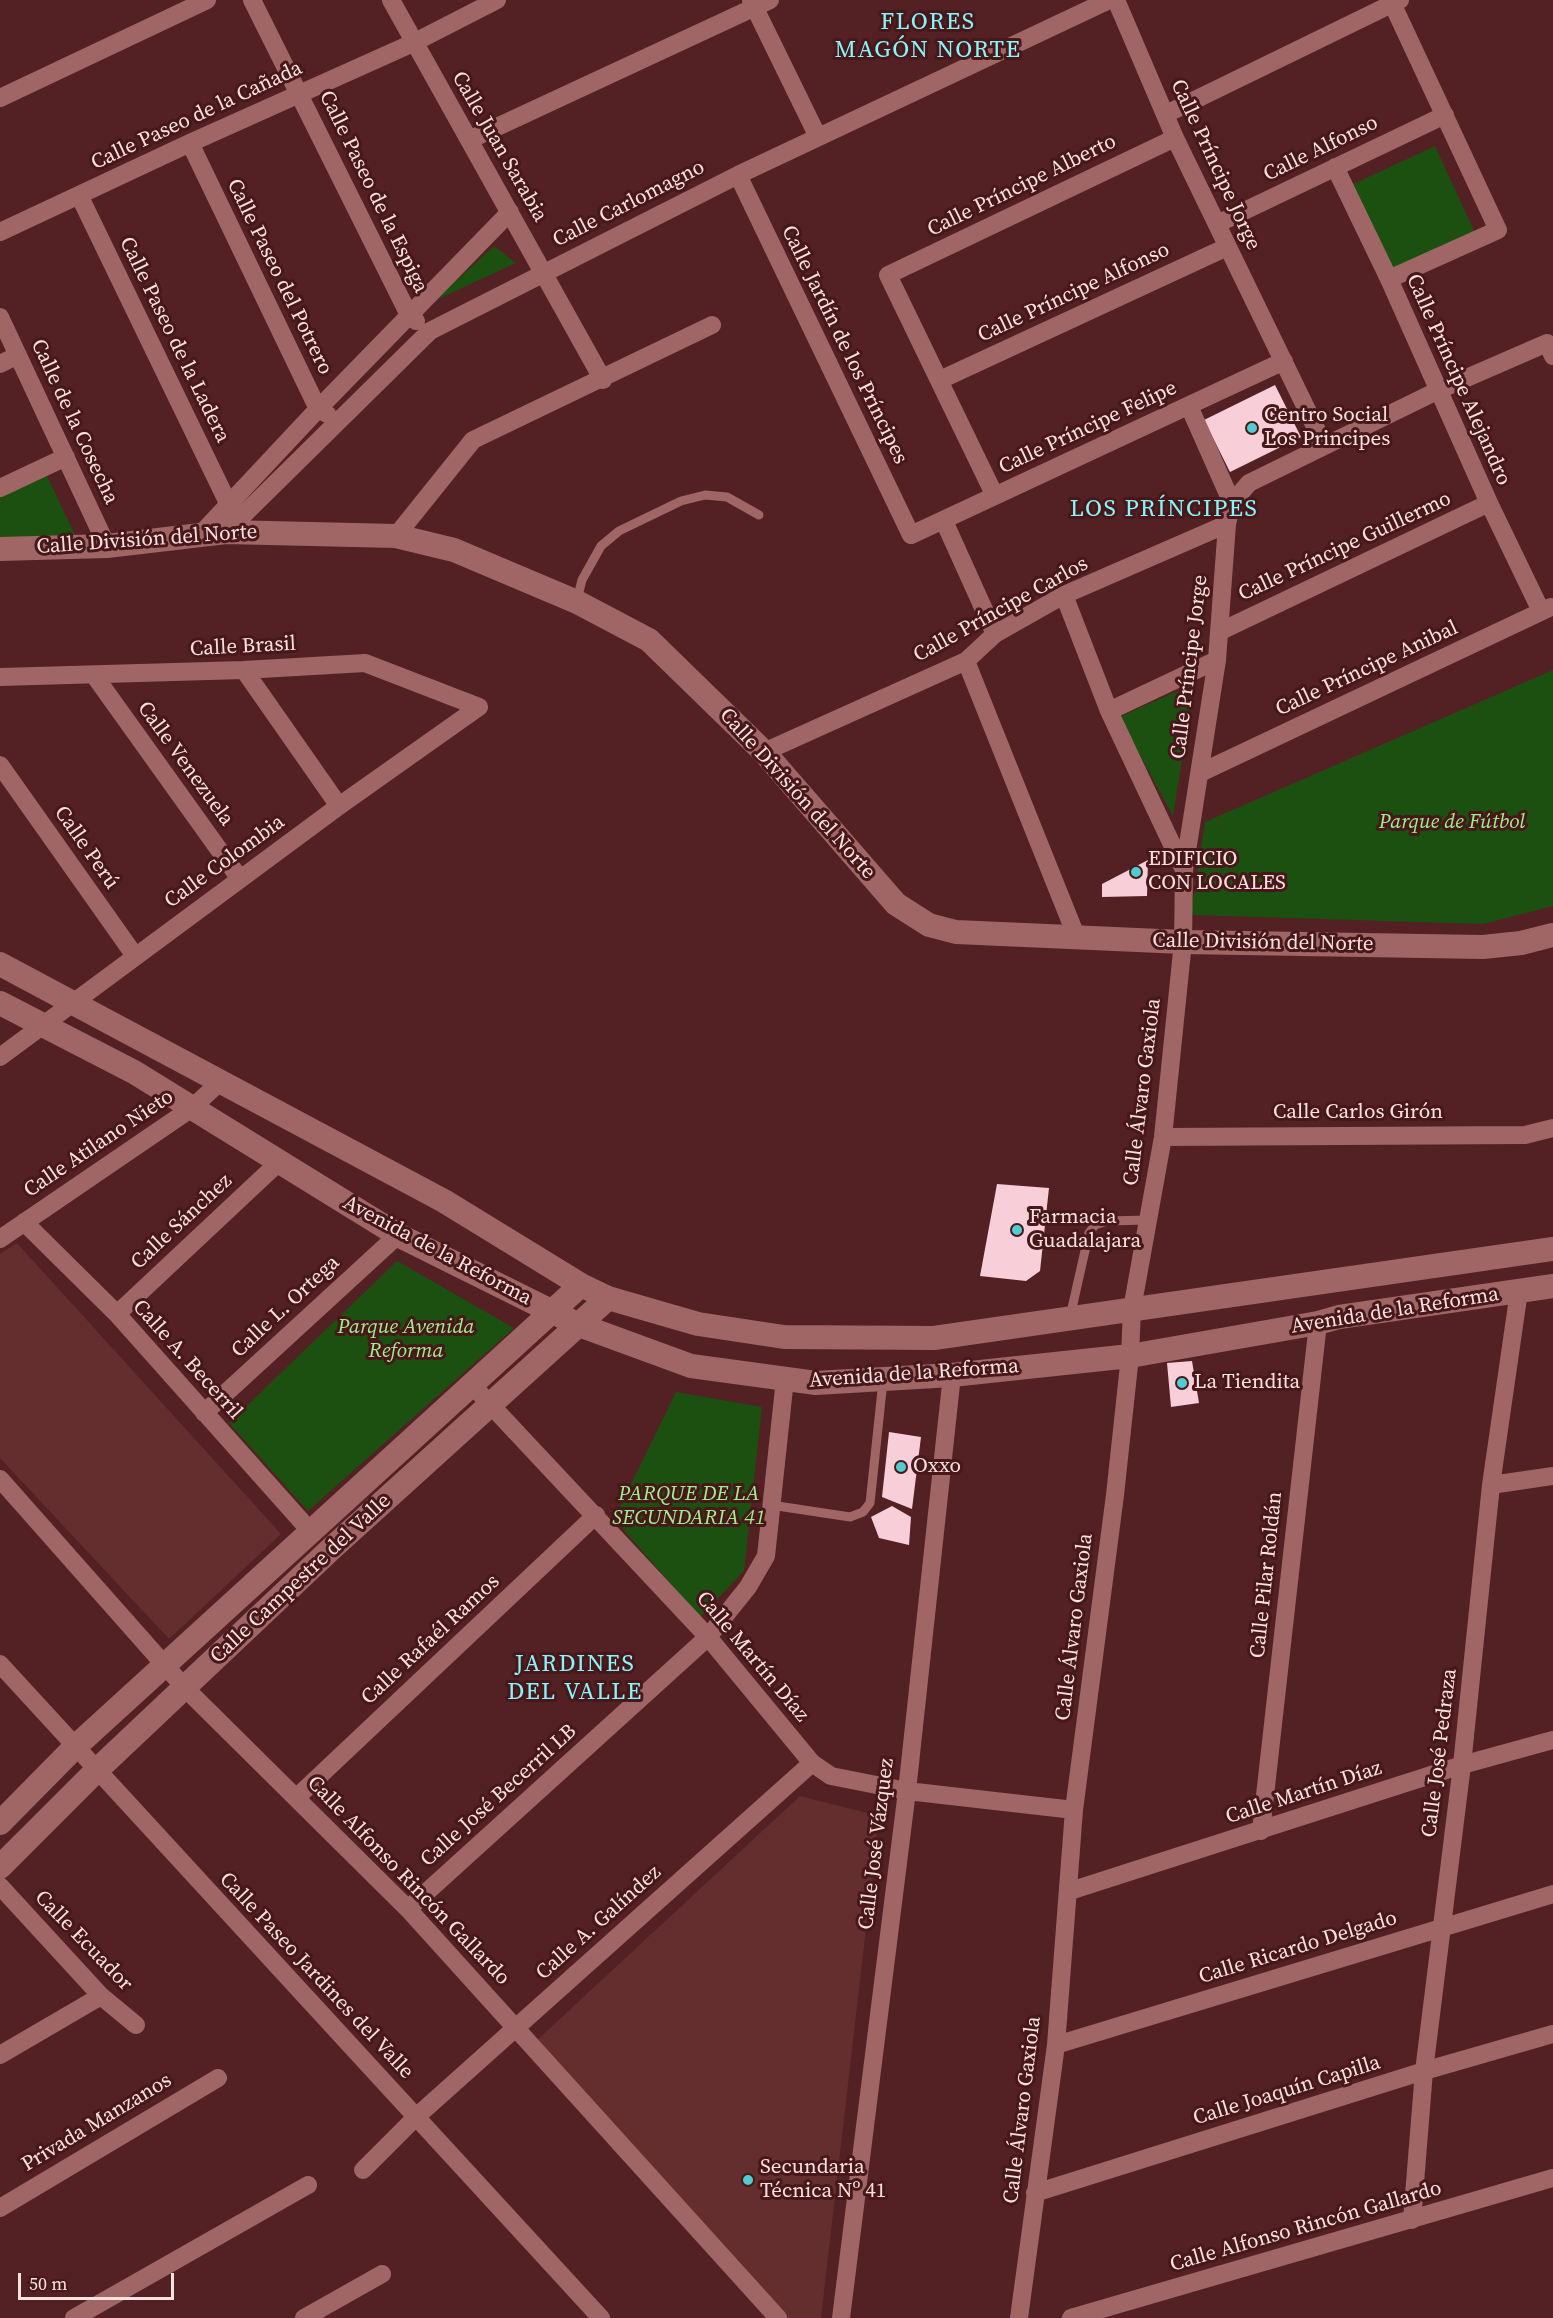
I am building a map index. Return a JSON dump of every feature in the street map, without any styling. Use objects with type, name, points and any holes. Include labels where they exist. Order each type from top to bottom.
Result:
[{"type":"street","points":[[0,98],[207,0]]},
{"type":"street","name":"Calle Paseo de la Espiga","points":[[252,0],[409,315],[430,331]]},
{"type":"street","name":"Calle Juan Sarabia","points":[[391,0],[603,380]]},
{"type":"street","name":"Calle Paseo de la Cañada","points":[[0,232],[190,142],[413,43],[497,0]]},
{"type":"street","name":"Calle Carlomagno","points":[[226,532],[430,331],[738,175],[1109,0]]},
{"type":"street","name":"Calle Príncipe Jorge","points":[[1116,0],[1175,138],[1324,445]]},
{"type":"street","points":[[1166,114],[1396,1],[1498,230],[1389,279]]},
{"type":"street","points":[[469,140],[759,2],[818,137]]},
{"type":"street","name":"Calle Alfonso","points":[[1217,224],[1445,115]]},
{"type":"street","name":"Calle Príncipe Alberto","points":[[940,380],[888,275],[1175,138]]},
{"type":"street","name":"Calle Paseo del Potrero","points":[[190,142],[318,409],[338,421]]},
{"type":"street","name":"Calle Príncipe Alejandro","points":[[1335,167],[1389,279],[1489,503],[1547,609]]},
{"type":"street","name":"Calle Jardín de los Príncipes","points":[[738,175],[910,535]]},
{"type":"street","name":"Calle Paseo de la Ladera","points":[[79,195],[229,505]]},
{"type":"street","points":[[200,535],[318,409],[510,212]]},
{"type":"street","name":"Calle Príncipe Alfonso","points":[[940,380],[1227,247]]},
{"type":"street","name":"Calle de la Cosecha","points":[[0,317],[107,546]]},
{"type":"street","points":[[396,536],[473,440],[603,380],[712,325]]},
{"type":"street","points":[[1189,406],[1232,503],[1249,483],[1324,445],[1439,390],[1550,349]]},
{"type":"street","points":[[0,364],[18,355]]},
{"type":"street","name":"Calle Príncipe Felipe","points":[[910,535],[1284,361]]},
{"type":"street","points":[[940,380],[995,496]]},
{"type":"street","points":[[0,488],[66,457]]},
{"type":"street","name":"Calle Príncipe Jorge","points":[[1183,942],[1184,870],[1221,631],[1227,524],[1232,503]]},
{"type":"street","name":"Calle Príncipe Guillermo","points":[[1221,631],[1489,503]]},
{"type":"street","points":[[944,521],[995,634]]},
{"type":"street","name":"Calle Príncipe Carlos","points":[[765,752],[966,661],[995,634],[1064,596],[1227,524]]},
{"type":"street","name":"Calle División del Norte","points":[[0,549],[107,546],[226,532],[396,536],[454,550],[577,602],[650,640],[765,752],[896,904],[928,924],[956,932],[1183,942],[1483,947],[1521,943],[1553,935]]},
{"type":"street","points":[[1064,596],[1109,711],[1184,870]]},
{"type":"street","name":"Calle Príncipe Anibal","points":[[1200,772],[1547,609]]},
{"type":"street","points":[[1109,711],[1217,660]]},
{"type":"street","points":[[966,661],[1077,938]]},
{"type":"street","name":"Calle Brasil","points":[[0,677],[244,670],[365,663],[479,707]]},
{"type":"street","points":[[244,670],[339,806]]},
{"type":"street","name":"Calle Venezuela","points":[[94,675],[240,879]]},
{"type":"street","name":"Calle Colombia","points":[[0,1057],[76,1003],[135,956],[339,806],[479,707]]},
{"type":"street","name":"Calle Perú","points":[[0,765],[135,956]]},
{"type":"street","name":"Calle Álvaro Gaxiola","points":[[1019,2318],[1056,2045],[1070,1891],[1074,1810],[1130,1356],[1132,1309],[1163,1137],[1183,942]]},
{"type":"street","name":"Avenida de la Reforma","points":[[0,964],[444,1201],[581,1285],[608,1298],[698,1324],[784,1337],[934,1338],[1553,1249]]},
{"type":"street","name":"Avenida de la Reforma","points":[[0,1003],[134,1072],[278,1163],[398,1234],[579,1325],[691,1366],[816,1383],[952,1375],[1130,1356],[1318,1323],[1340,1317],[1553,1286]]},
{"type":"street","name":"Calle Atilano Nieto","points":[[0,1239],[192,1108],[220,1082]]},
{"type":"street","name":"Calle Carlos Girón","points":[[1163,1137],[1525,1135],[1553,1128]]},
{"type":"street","name":"Calle Sánchez","points":[[117,1314],[278,1163]]},
{"type":"street","name":"Calle A. Becerril","points":[[24,1222],[117,1314],[312,1533]]},
{"type":"street","name":"Calle L. Ortega","points":[[204,1413],[398,1234]]},
{"type":"street","name":"Calle Campestre del Valle","points":[[0,1823],[75,1747],[581,1285]]},
{"type":"street","name":"Calle José Pedraza","points":[[1412,2220],[1424,2071],[1462,1765],[1491,1485],[1519,1291]]},
{"type":"street","name":"Calle Campestre del Valle","points":[[0,1867],[96,1771],[331,1549],[608,1298]]},
{"type":"street","name":"Calle Pilar Roldán","points":[[1261,1831],[1318,1323]]},
{"type":"street","name":"Calle José Vázquez","points":[[841,2318],[907,1791],[952,1375]]},
{"type":"street","name":"Calle José Becerril LB","points":[[408,1909],[708,1636],[748,1587],[766,1556],[785,1379]]},
{"type":"street","name":"Calle Martín Díaz","points":[[472,1385],[708,1636],[812,1763],[831,1776],[907,1791],[1074,1810]]},
{"type":"street","points":[[1491,1485],[1553,1476]]},
{"type":"street","name":"Calle Alfonso Rincón Gallardo","points":[[0,1479],[185,1689],[408,1909],[778,2318]]},
{"type":"street","name":"Calle Rafaél Ramos","points":[[297,1797],[596,1515]]},
{"type":"street","name":"Calle Paseo Jardines del Valle","points":[[0,1664],[601,2318]]},
{"type":"street","name":"Calle Martín Díaz","points":[[1070,1891],[1462,1765],[1553,1740]]},
{"type":"street","name":"Calle A. Galíndez","points":[[363,2170],[416,2117],[812,1763]]},
{"type":"street","name":"Calle Ecuador","points":[[0,1886],[101,1996],[136,2025]]},
{"type":"street","name":"Calle Ricardo Delgado","points":[[1056,2045],[1553,1894]]},
{"type":"street","points":[[0,2055],[101,1996]]},
{"type":"street","name":"Calle Joaquín Capilla","points":[[1035,2193],[1424,2071],[1553,2034]]},
{"type":"street","name":"Privada Manzanos","points":[[0,2208],[218,2078]]},
{"type":"street","name":"Calle Alfonso Rincón Gallardo","points":[[1071,2318],[1553,2178]]},
{"type":"street","points":[[74,2318],[308,2185]]},
{"type":"street","points":[[304,2318],[382,2274]]},
{"type":"lane","points":[[577,602],[582,580],[601,546],[619,531],[681,501],[705,495],[727,498],[759,515]]},
{"type":"lane","points":[[1070,1317],[1089,1233],[1095,1225],[1107,1221],[1148,1220]]},
{"type":"lane","points":[[771,1505],[850,1517],[863,1512],[870,1503],[883,1379]]},
{"type":"shaded area","points":[[17,1243],[281,1534],[169,1639],[0,1458],[0,1254]]},
{"type":"shaded area","name":"Secundaria Técnica Nº 41","points":[[800,1796],[879,1816],[821,2318],[784,2318],[535,2042]]},
{"type":"green space","points":[[1435,146],[1476,235],[1390,274],[1349,186]]},
{"type":"green space","points":[[494,246],[516,263],[434,301]]},
{"type":"green space","points":[[47,476],[76,537],[0,539],[0,496]]},
{"type":"green space","name":"Parque de Fútbol","points":[[1553,670],[1553,906],[1483,924],[1191,915],[1205,822]]},
{"type":"green space","points":[[1194,684],[1173,816],[1119,717]]},
{"type":"green space","name":"Parque Avenida Reforma","points":[[397,1261],[514,1328],[308,1511],[229,1423]]},
{"type":"green space","name":"PARQUE DE LA SECUNDARIA 41","points":[[676,1392],[762,1407],[744,1571],[700,1617],[614,1519]]},
{"type":"building","name":"Centro Social Los Principes","points":[[1275,385],[1301,437],[1230,472],[1204,420]]},
{"type":"building","name":"EDIFICIO CON LOCALES","points":[[1148,860],[1147,896],[1102,897],[1102,884]]},
{"type":"building","name":"Farmacia Guadalajara","points":[[997,1184],[1049,1188],[1040,1271],[1026,1281],[980,1276]]},
{"type":"building","name":"La Tiendita","points":[[1192,1361],[1199,1403],[1171,1407],[1167,1363]]},
{"type":"building","name":"Oxxo","points":[[889,1432],[921,1437],[912,1509],[882,1497]]},
{"type":"building","points":[[892,1506],[911,1517],[909,1545],[879,1538],[871,1517]]},
{"type":"place","name":"Centro Social Los Principes","points":[[1252,428]]},
{"type":"place","name":"EDIFICIO CON LOCALES","points":[[1136,872]]},
{"type":"place","name":"Farmacia Guadalajara","points":[[1017,1230]]},
{"type":"place","name":"La Tiendita","points":[[1182,1383]]},
{"type":"place","name":"Oxxo","points":[[901,1467]]},
{"type":"place","name":"Secundaria Técnica Nº 41","points":[[748,2180]]},
{"type":"district","name":"FLORES MAGÓN NORTE","points":[[928,37]]},
{"type":"district","name":"LOS PRÍNCIPES","points":[[1164,510]]},
{"type":"district","name":"JARDINES DEL VALLE","points":[[575,1679]]}]
